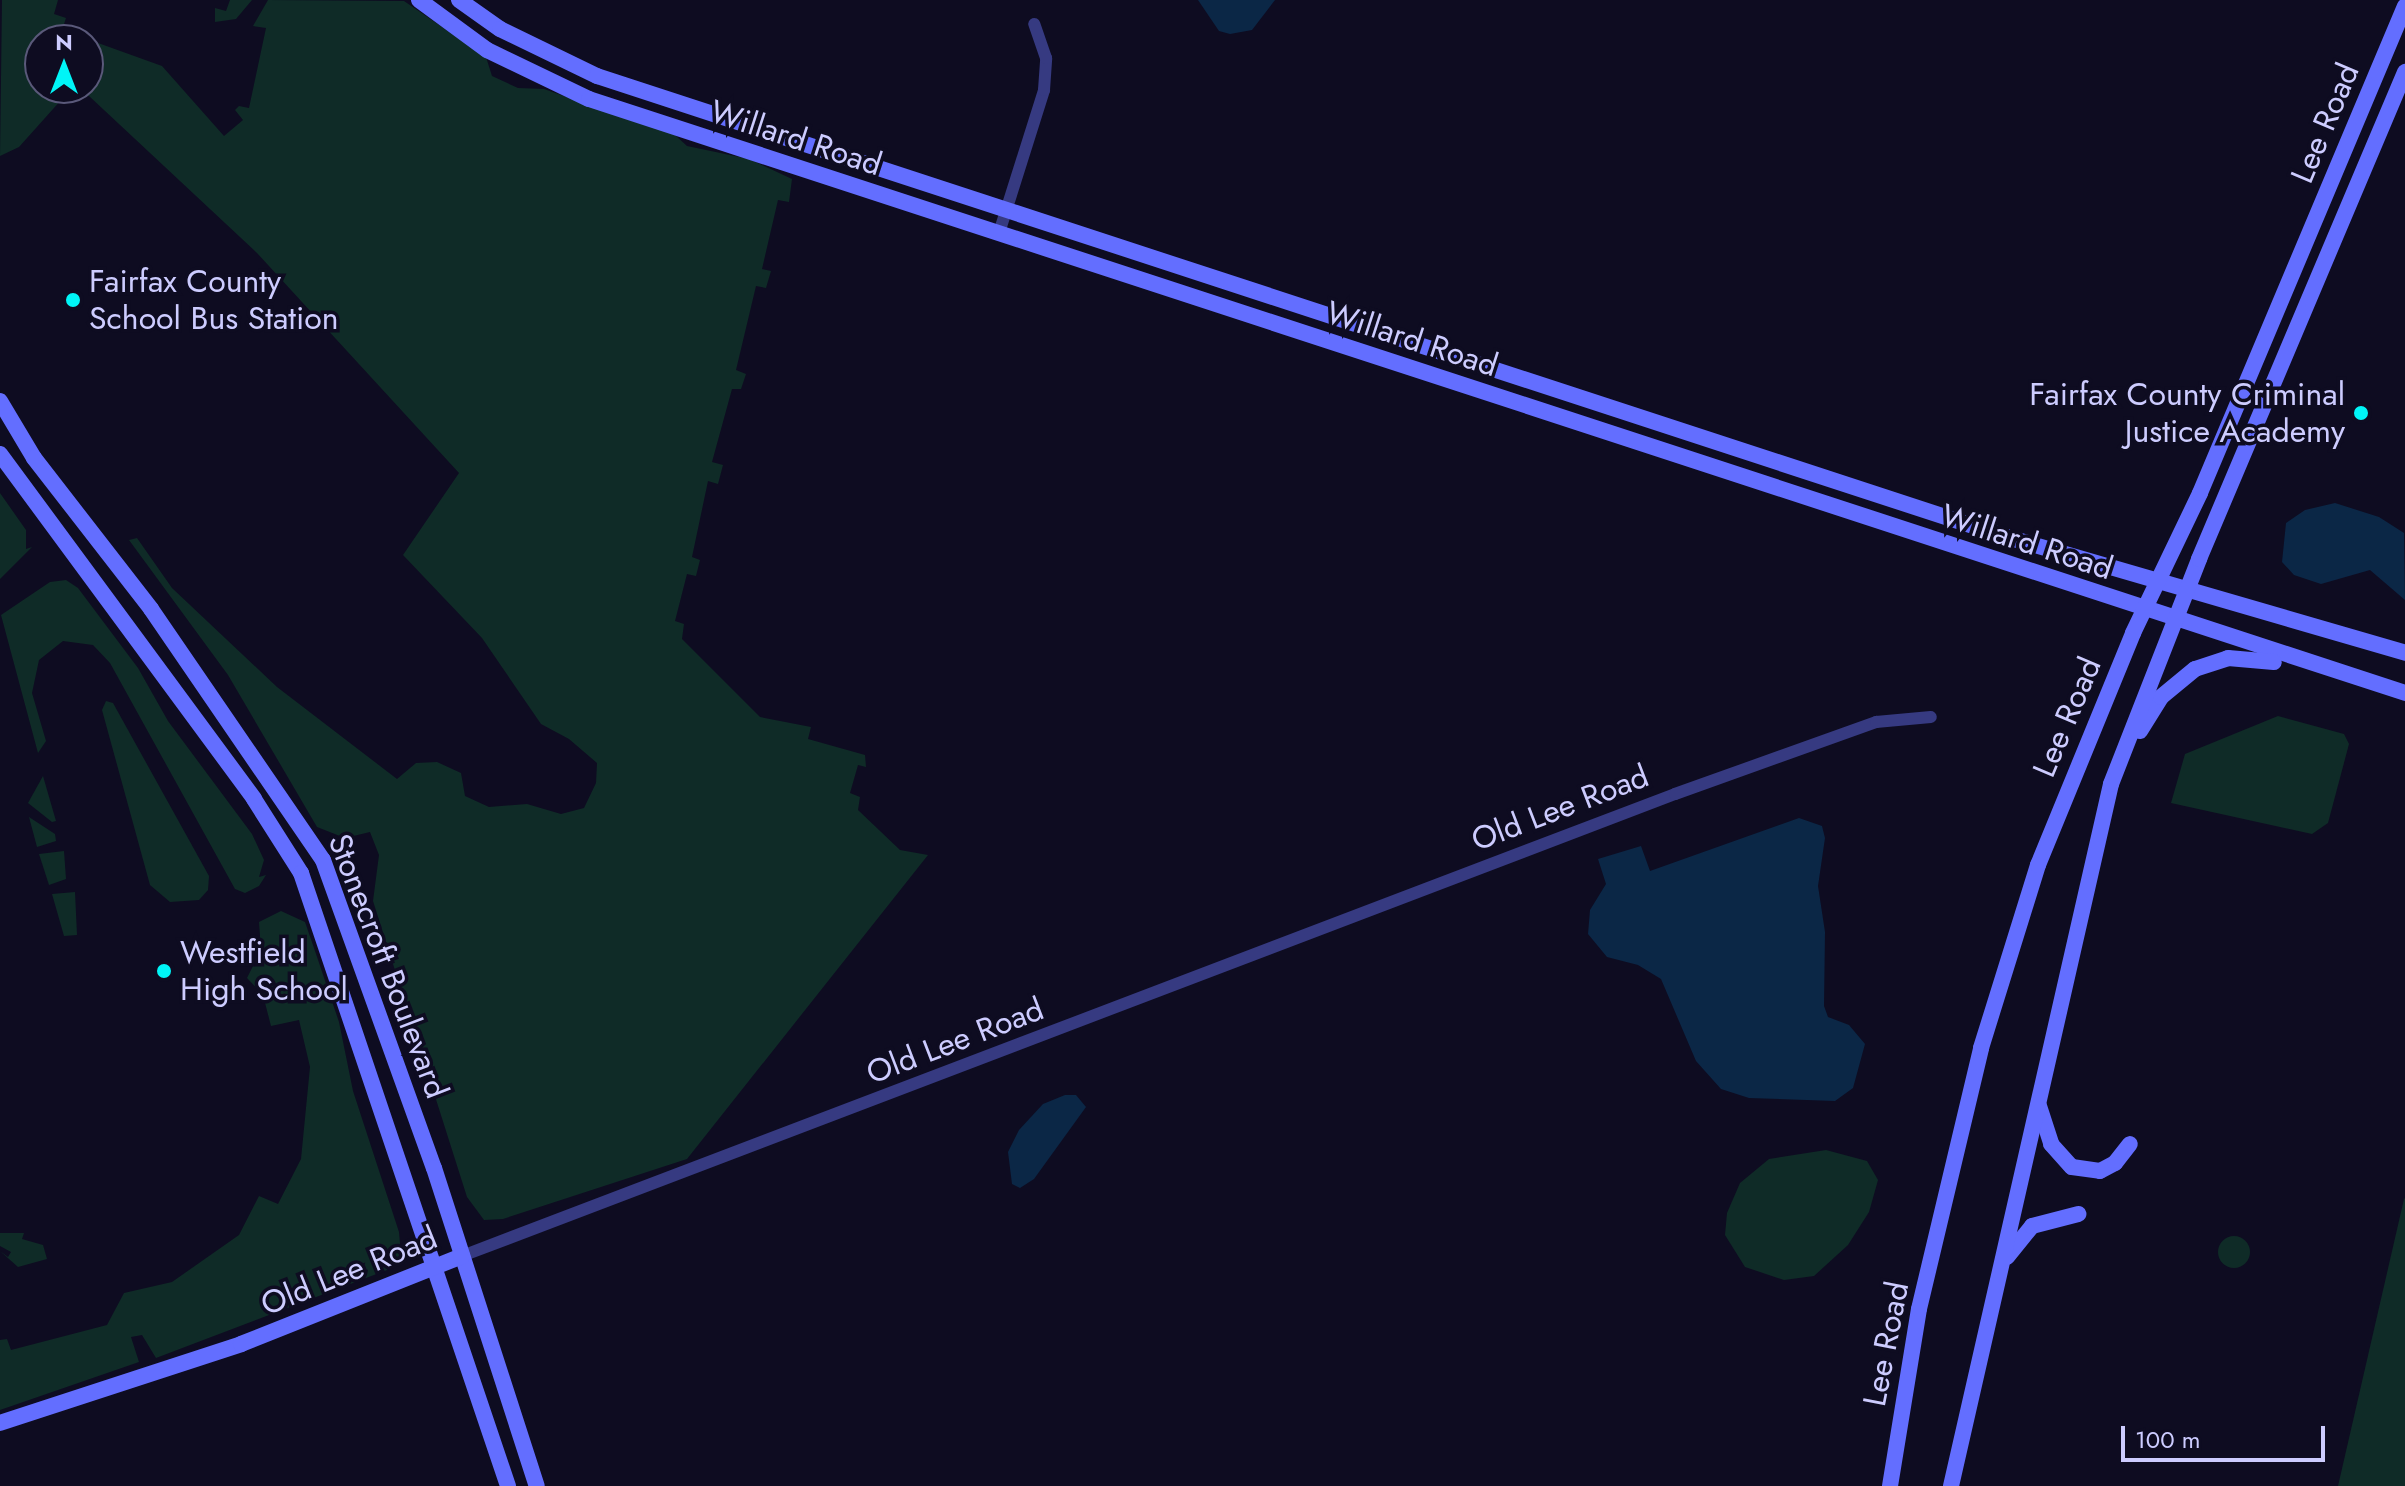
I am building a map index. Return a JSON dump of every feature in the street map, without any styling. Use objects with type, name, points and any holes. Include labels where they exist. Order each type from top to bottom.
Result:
[{"type":"main road","name":"Willard Road","points":[[419,0],[487,50],[589,99],[2176,622],[2405,693]]},
{"type":"main road","name":"Willard Road","points":[[459,0],[500,29],[597,76],[1716,443],[2156,582],[2405,653]]},
{"type":"main road","name":"Lee Road","points":[[1890,1486],[1919,1309],[1981,1048],[2055,819],[2142,610],[2200,493],[2405,6]]},
{"type":"main road","name":"Lee Road","points":[[1951,1486],[2103,808],[2187,590],[2405,72]]},
{"type":"main road","name":"Stonecroft Boulevard","points":[[0,401],[34,458],[151,609],[323,860],[462,1256],[537,1486]]},
{"type":"main road","name":"Stonecroft Boulevard","points":[[0,454],[254,799],[301,873],[405,1173],[433,1269],[508,1486]]},
{"type":"main road","points":[[2103,808],[2151,712],[2172,685],[2195,669],[2239,658],[2346,675]]},
{"type":"main road","points":[[2038,1097],[2046,1135],[2072,1167],[2100,1171],[2115,1163],[2130,1144]]},
{"type":"main road","points":[[1998,1276],[2013,1246],[2032,1226],[2078,1214]]},
{"type":"main road","name":"Old Lee Road","points":[[0,1423],[241,1344],[462,1256]]},
{"type":"street","points":[[999,233],[1044,90],[1046,58],[1034,24]]},
{"type":"street","name":"Old Lee Road","points":[[462,1256],[1675,794],[1876,722],[1931,717]]},
{"type":"green space","points":[[2,0],[58,0],[54,14],[66,18],[64,24],[24,24],[24,104],[58,104],[19,147],[0,156]]},
{"type":"green space","points":[[230,0],[252,0],[236,19],[215,22],[215,8],[226,11]]},
{"type":"green space","points":[[268,0],[404,1],[486,57],[492,76],[518,88],[544,89],[675,135],[687,146],[749,159],[792,179],[789,202],[778,200],[762,269],[771,271],[766,288],[756,286],[736,370],[746,374],[741,389],[732,389],[712,462],[723,465],[718,484],[708,481],[692,557],[700,560],[696,576],[687,574],[675,621],[684,624],[682,639],[760,717],[811,727],[808,739],[865,755],[866,767],[858,765],[850,793],[860,797],[858,810],[900,850],[928,855],[687,1159],[503,1219],[484,1220],[467,1197],[373,901],[379,855],[370,832],[345,838],[317,827],[228,675],[129,540],[137,538],[172,588],[277,687],[397,779],[416,763],[437,762],[461,773],[465,796],[489,807],[527,804],[561,814],[584,808],[596,783],[597,763],[569,739],[541,724],[482,638],[403,555],[459,473],[257,253],[98,104],[104,104],[104,45],[162,66],[224,136],[243,120],[235,110],[239,106],[249,108],[266,28],[253,26]]},
{"type":"green space","points":[[0,493],[26,530],[26,549],[32,547],[0,579]]},
{"type":"green space","points":[[66,580],[78,588],[138,668],[168,721],[252,834],[264,860],[259,877],[266,875],[259,886],[245,893],[235,889],[110,663],[93,645],[63,641],[39,660],[32,693],[46,741],[38,753],[1,615],[50,582]]},
{"type":"green space","points":[[106,701],[113,703],[209,876],[208,890],[199,900],[170,902],[150,885],[102,710]]},
{"type":"green space","points":[[2278,716],[2344,734],[2349,744],[2328,823],[2312,834],[2171,803],[2185,754]]},
{"type":"green space","points":[[43,776],[56,821],[52,822],[28,803]]},
{"type":"green space","points":[[29,817],[55,834],[56,841],[37,847]]},
{"type":"green space","points":[[64,851],[66,879],[49,885],[39,854]]},
{"type":"green space","points":[[75,892],[77,935],[64,936],[52,894]]},
{"type":"green space","points":[[281,911],[305,922],[339,1022],[353,1091],[399,1232],[401,1255],[387,1270],[156,1358],[142,1335],[131,1337],[139,1362],[0,1410],[0,1340],[7,1339],[11,1350],[107,1325],[124,1293],[172,1282],[239,1235],[259,1196],[278,1204],[301,1159],[310,1067],[299,1020],[271,1026],[263,995],[247,978],[261,950],[259,922]]},
{"type":"green space","points":[[1826,1150],[1867,1161],[1878,1180],[1869,1212],[1848,1245],[1814,1276],[1784,1280],[1745,1267],[1725,1235],[1727,1213],[1740,1183],[1769,1159]]},
{"type":"green space","points":[[2404,1199],[2405,1486],[2338,1486]]},
{"type":"green space","points":[[0,1233],[24,1233],[22,1239],[43,1245],[47,1259],[18,1267],[0,1251],[8,1257],[11,1252],[0,1246]]},
{"type":"green space","points":[[2234,1236],[2245,1241],[2250,1252],[2245,1263],[2234,1268],[2223,1263],[2218,1252],[2223,1241]]},
{"type":"water","points":[[1198,0],[1275,0],[1252,30],[1230,34],[1219,31]]},
{"type":"water","points":[[2335,503],[2379,517],[2404,533],[2405,600],[2370,570],[2321,584],[2294,575],[2282,562],[2286,523],[2305,510]]},
{"type":"water","points":[[1799,818],[1822,826],[1825,838],[1818,886],[1825,932],[1824,1006],[1828,1017],[1849,1025],[1865,1044],[1853,1088],[1835,1101],[1749,1098],[1721,1089],[1696,1061],[1661,979],[1638,965],[1607,957],[1588,934],[1590,910],[1606,884],[1598,859],[1641,846],[1650,871]]},
{"type":"water","points":[[1065,1095],[1076,1095],[1086,1107],[1034,1179],[1020,1188],[1012,1184],[1008,1152],[1019,1130],[1043,1104]]},
{"type":"place","name":"Fairfax County School Bus Station","points":[[73,300]]},
{"type":"place","name":"Fairfax County Criminal Justice Academy","points":[[2361,413]]},
{"type":"place","name":"Westfield High School","points":[[164,971]]}]
